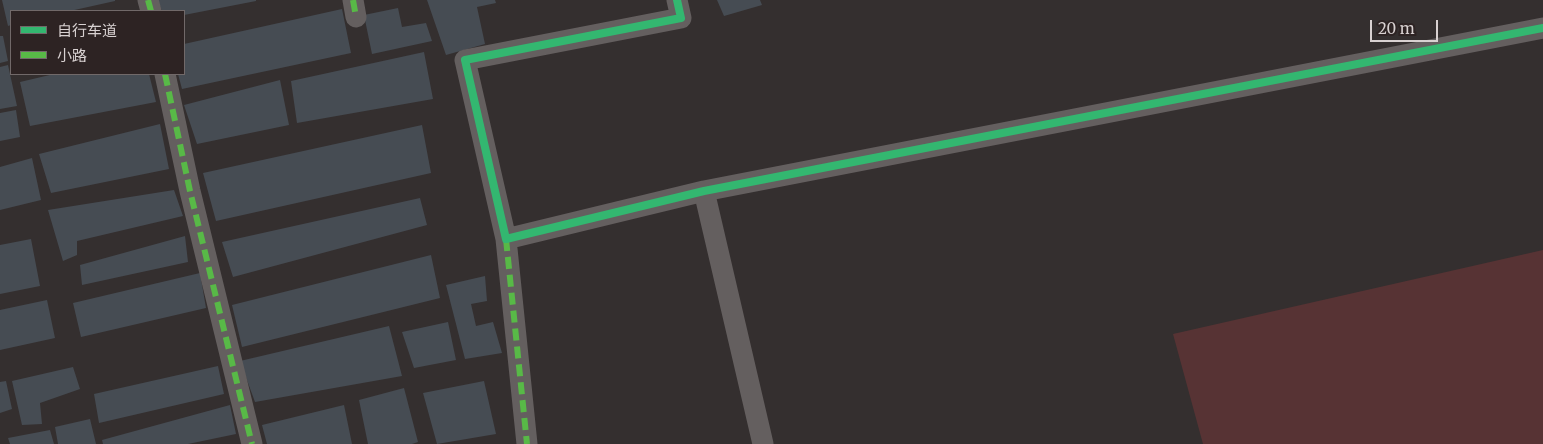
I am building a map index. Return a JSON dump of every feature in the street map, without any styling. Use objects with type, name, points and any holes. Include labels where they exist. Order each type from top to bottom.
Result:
[{"type":"street","points":[[527,444],[506,239],[466,60],[682,18],[677,0]]},
{"type":"street","points":[[506,239],[704,190],[1543,28]]},
{"type":"street","points":[[164,75],[190,190],[252,444]]},
{"type":"street","points":[[704,190],[763,444]]},
{"type":"shaded area","points":[[1543,250],[1543,444],[1203,444],[1173,334]]},
{"type":"building","points":[[2,0],[115,0],[74,10],[10,10],[10,25],[8,26]]},
{"type":"building","points":[[158,0],[256,0],[185,15],[185,10],[162,10]]},
{"type":"building","points":[[427,0],[495,0],[496,3],[477,7],[485,44],[446,55]]},
{"type":"building","points":[[717,0],[760,0],[762,5],[724,16]]},
{"type":"building","points":[[398,8],[402,27],[426,23],[432,41],[372,54],[364,15]]},
{"type":"building","points":[[342,9],[351,53],[182,89],[178,75],[185,75],[185,44]]},
{"type":"building","points":[[0,36],[3,36],[8,61],[0,63]]},
{"type":"building","points":[[424,52],[433,99],[297,123],[291,81]]},
{"type":"building","points":[[8,65],[17,106],[0,109],[0,67]]},
{"type":"building","points":[[50,75],[149,75],[156,102],[30,126],[20,82]]},
{"type":"building","points":[[280,80],[289,125],[197,144],[184,105]]},
{"type":"building","points":[[16,110],[20,137],[0,141],[0,113]]},
{"type":"building","points":[[160,124],[169,169],[51,193],[39,154]]},
{"type":"building","points":[[422,125],[431,173],[216,221],[203,173]]},
{"type":"building","points":[[32,158],[41,200],[0,210],[0,167]]},
{"type":"building","points":[[174,190],[183,216],[77,241],[77,255],[63,261],[48,210]]},
{"type":"building","points":[[420,198],[427,225],[233,277],[222,242]]},
{"type":"building","points":[[185,236],[188,262],[82,285],[80,265]]},
{"type":"building","points":[[31,239],[40,286],[0,294],[0,245]]},
{"type":"building","points":[[431,255],[440,298],[242,347],[232,305]]},
{"type":"building","points":[[200,273],[206,308],[81,337],[73,303]]},
{"type":"building","points":[[485,276],[487,301],[471,304],[476,326],[493,322],[502,353],[465,359],[446,285]]},
{"type":"building","points":[[47,300],[55,338],[0,350],[0,310]]},
{"type":"building","points":[[448,322],[456,360],[414,368],[402,332]]},
{"type":"building","points":[[389,326],[402,376],[255,402],[240,361]]},
{"type":"building","points":[[218,366],[224,394],[99,423],[94,394]]},
{"type":"building","points":[[73,367],[80,389],[40,403],[42,424],[22,425],[12,381]]},
{"type":"building","points":[[6,381],[12,409],[0,413],[0,382]]},
{"type":"building","points":[[484,381],[496,434],[437,444],[423,393]]},
{"type":"building","points":[[404,388],[418,442],[412,444],[368,444],[359,400]]},
{"type":"building","points":[[230,405],[236,434],[188,444],[103,444],[102,440]]},
{"type":"building","points":[[344,405],[352,444],[267,444],[262,425]]},
{"type":"building","points":[[90,419],[96,444],[58,444],[55,427]]},
{"type":"building","points":[[50,430],[54,444],[10,444],[8,438]]},
{"type":"marked path","points":[[148,0],[151,10]]},
{"type":"marked path","points":[[353,0],[356,17]]},
{"type":"marked path","points":[[165,75],[190,191],[252,444]]},
{"type":"marked path","points":[[506,239],[527,444]]},
{"type":"cycle path","points":[[677,0],[681,18],[465,60],[506,239],[704,191],[1543,28]]}]
